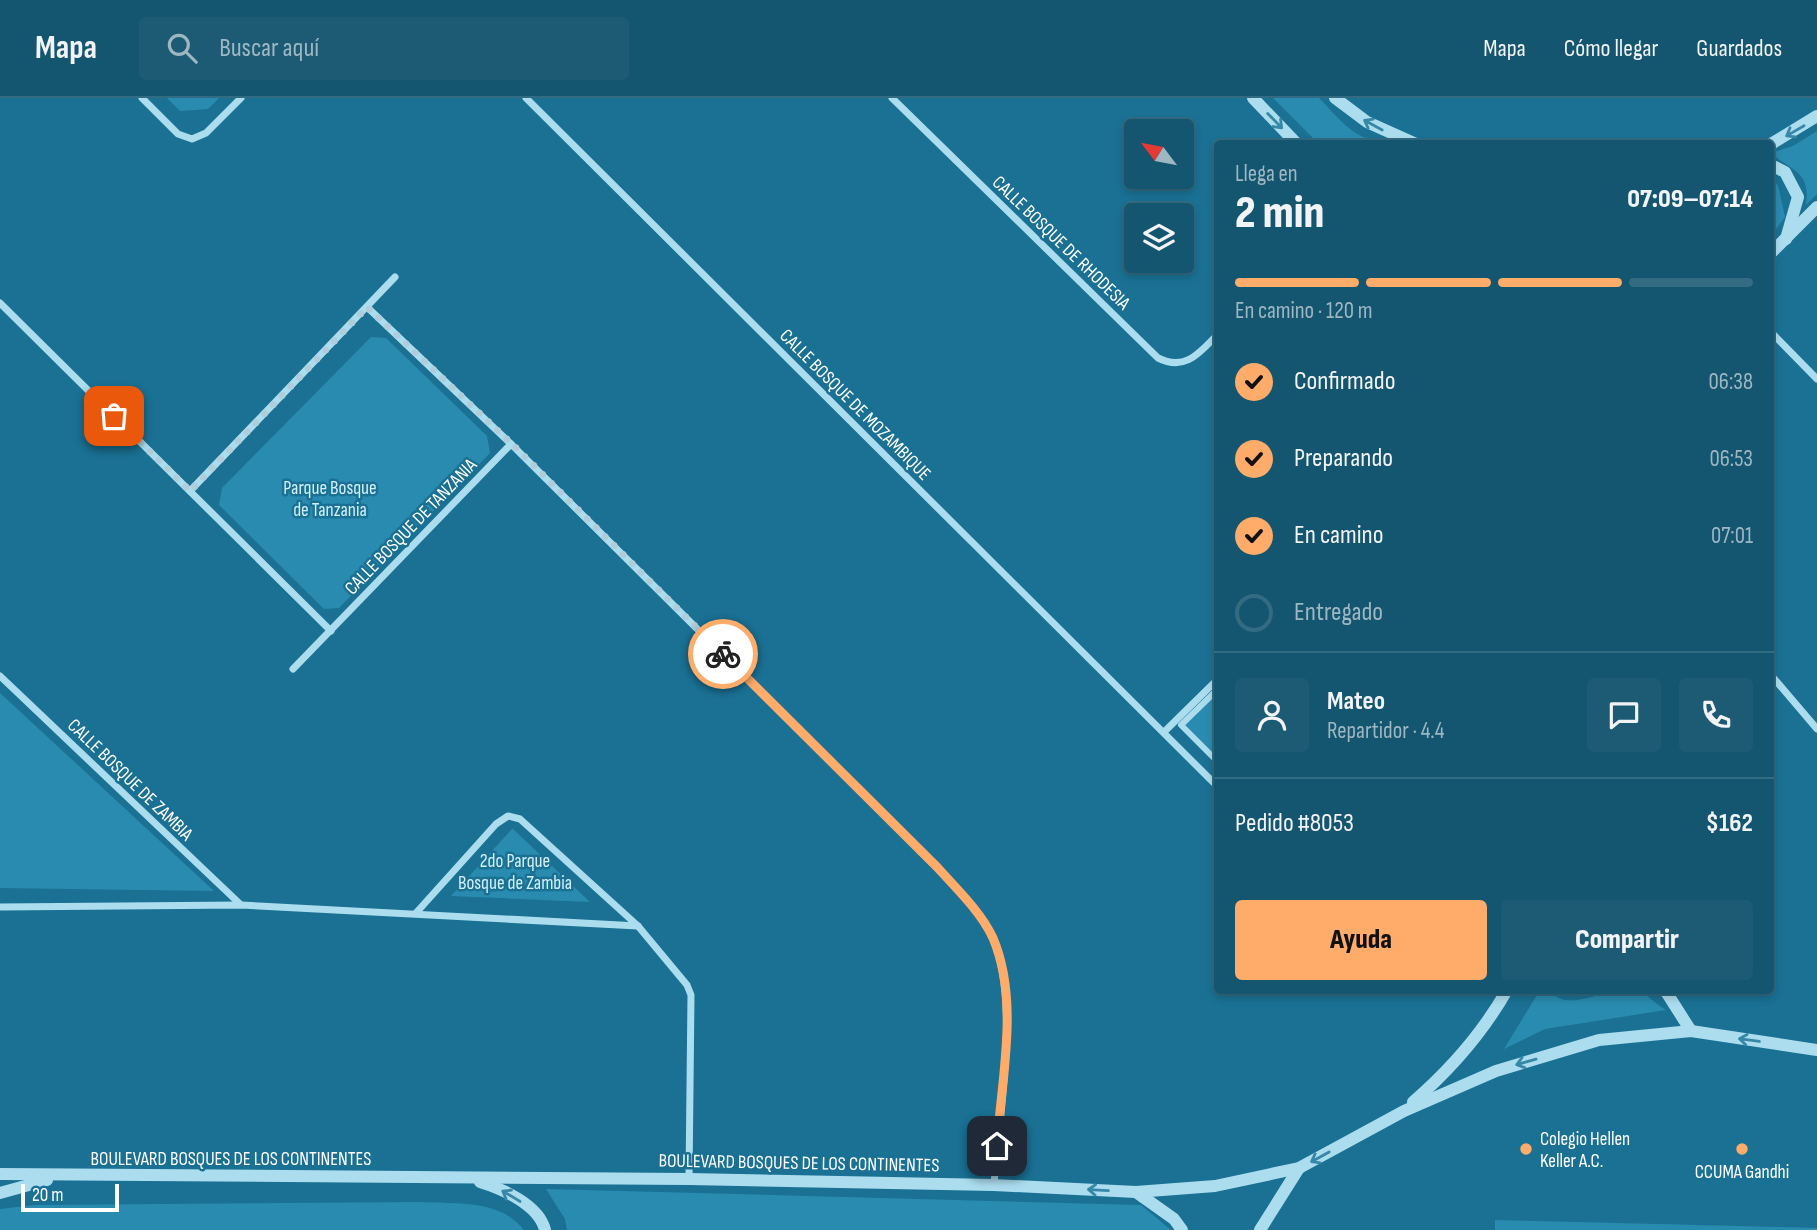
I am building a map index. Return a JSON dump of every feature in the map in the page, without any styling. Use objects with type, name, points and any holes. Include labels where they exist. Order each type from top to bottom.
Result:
[{"type":"street","points":[[142,98],[178,134],[192,139],[206,133],[241,98]]},
{"type":"street","name":"CALLE BOSQUE DE MOZAMBIQUE","points":[[526,98],[1214,783]]},
{"type":"street","name":"CALLE BOSQUE DE RHODESIA","points":[[892,98],[1158,358],[1175,364],[1194,359],[1214,338]]},
{"type":"street","points":[[1253,98],[1293,140]]},
{"type":"street","points":[[1335,98],[1397,140]]},
{"type":"street","points":[[1774,142],[1817,116]]},
{"type":"street","points":[[1774,166],[1785,172],[1798,197],[1786,239]]},
{"type":"street","points":[[1774,250],[1817,207]]},
{"type":"street","points":[[190,491],[395,277]]},
{"type":"street","points":[[0,303],[331,631]]},
{"type":"street","points":[[367,307],[512,444],[937,867],[967,901],[992,937],[1003,971],[1007,1005],[994,1185]]},
{"type":"street","points":[[1774,335],[1817,379]]},
{"type":"street","name":"CALLE BOSQUE DE TANZANIA","points":[[293,669],[512,444]]},
{"type":"street","name":"CALLE BOSQUE DE ZAMBIA","points":[[0,676],[241,905]]},
{"type":"street","points":[[1774,679],[1817,730]]},
{"type":"street","points":[[1164,733],[1214,683]]},
{"type":"street","points":[[1214,693],[1181,725],[1214,758]]},
{"type":"street","points":[[416,913],[496,824],[508,816],[520,819],[638,926],[687,985],[691,995],[689,1179]]},
{"type":"street","points":[[0,906],[241,905],[638,926]]},
{"type":"street","points":[[1404,1111],[1450,1070],[1488,1023],[1505,994]]},
{"type":"street","points":[[1668,994],[1691,1031]]},
{"type":"street","name":"BOULEVARD BOSQUES DE LOS CONTINENTES","points":[[0,1174],[61,1177],[689,1179],[994,1185],[1136,1192],[1215,1186],[1299,1168],[1404,1111],[1496,1070],[1600,1040],[1691,1031],[1817,1050]]},
{"type":"street","points":[[1260,1230],[1299,1168]]},
{"type":"street","points":[[0,1193],[61,1177]]},
{"type":"street","points":[[466,1178],[494,1186],[527,1206],[542,1222],[544,1230]]},
{"type":"street","points":[[1136,1192],[1174,1219],[1182,1230]]},
{"type":"green space","points":[[167,98],[219,98],[208,109],[180,111]]},
{"type":"green space","points":[[1273,98],[1319,98],[1348,128],[1366,138],[1376,140],[1315,140]]},
{"type":"green space","points":[[1817,131],[1817,194],[1806,205],[1807,193],[1802,178],[1774,155],[1774,152],[1793,146]]},
{"type":"green space","points":[[1774,182],[1778,185],[1785,217],[1774,232]]},
{"type":"green space","name":"Parque Bosque de Tanzania","points":[[371,337],[386,338],[487,436],[490,453],[339,608],[324,609],[219,505],[222,488]]},
{"type":"green space","points":[[0,693],[214,891],[0,888]]},
{"type":"green space","points":[[1214,693],[1214,758],[1181,725]]},
{"type":"green space","name":"2do Parque Bosque de Zambia","points":[[513,829],[590,902],[451,896]]},
{"type":"green space","points":[[1538,994],[1552,994],[1561,999],[1574,1000],[1602,994],[1645,994],[1666,1010],[1545,1029],[1504,1049]]},
{"type":"green space","points":[[546,1189],[1141,1205],[1171,1230],[567,1230],[565,1219]]},
{"type":"green space","points":[[421,1202],[490,1208],[514,1220],[524,1230],[0,1230],[0,1209],[35,1205]]},
{"type":"green space","points":[[1495,1220],[1817,1228],[1817,1230],[1495,1230]]},
{"type":"way so far","points":[[114,416],[190,491],[367,307],[512,444],[723,654]]},
{"type":"place","name":"Colegio Hellen Keller A.C.","points":[[1526,1149]]},
{"type":"place","name":"CCUMA Gandhi","points":[[1742,1149]]},
{"type":"route","points":[[723,654],[937,867],[967,901],[992,937],[1003,971],[1007,1005],[997,1146]]}]
